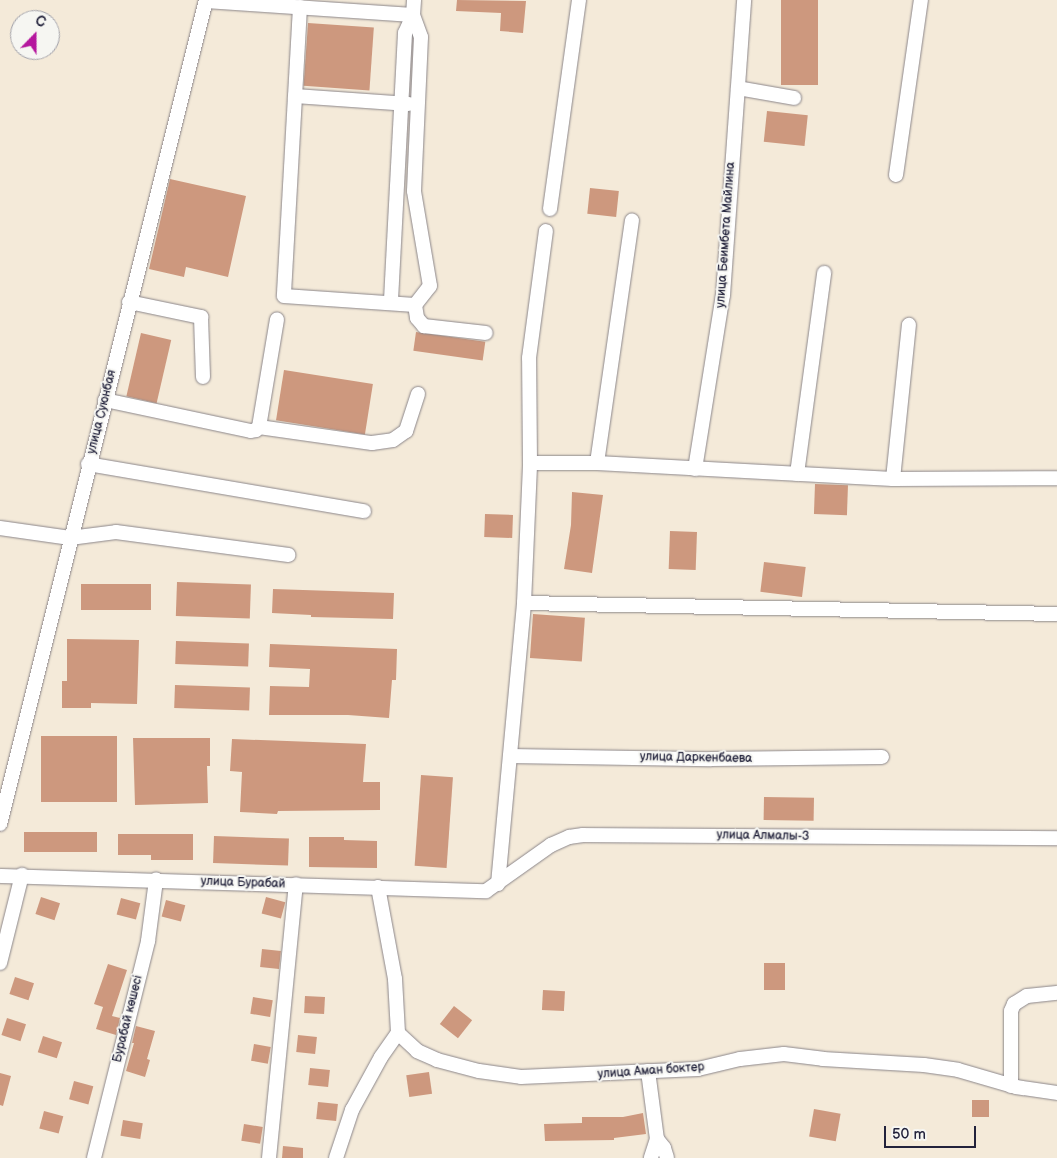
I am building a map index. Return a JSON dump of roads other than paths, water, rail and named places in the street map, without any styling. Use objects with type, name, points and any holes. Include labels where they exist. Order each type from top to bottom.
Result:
[{"type":"street","points":[[391,303],[405,33],[413,15],[414,0]]},
{"type":"street","points":[[550,209],[579,0]]},
{"type":"street","name":"улица Беимбета Майлина","points":[[695,469],[723,295],[744,0]]},
{"type":"street","points":[[896,175],[920,0]]},
{"type":"street","points":[[206,1],[413,15]]},
{"type":"street","name":"улица Суюнбая","points":[[0,824],[88,464],[206,1]]},
{"type":"street","points":[[300,7],[284,296],[415,305]]},
{"type":"street","points":[[413,15],[420,37],[414,191],[430,286],[415,305]]},
{"type":"street","points":[[738,88],[794,98]]},
{"type":"street","points":[[295,96],[418,105]]},
{"type":"street","points":[[597,463],[632,221]]},
{"type":"street","points":[[492,888],[510,756],[524,603],[530,463],[528,358],[546,231]]},
{"type":"street","points":[[798,474],[824,273]]},
{"type":"street","points":[[129,302],[201,317],[203,377]]},
{"type":"street","points":[[415,305],[418,318],[424,326],[486,333]]},
{"type":"street","points":[[259,427],[277,320]]},
{"type":"street","points":[[893,479],[909,326]]},
{"type":"street","points":[[105,400],[251,431],[259,427],[372,443],[393,440],[406,431],[418,394]]},
{"type":"street","points":[[530,463],[597,463],[893,479],[1057,478]]},
{"type":"street","points":[[88,464],[364,511]]},
{"type":"street","points":[[0,528],[70,538],[116,532],[288,555]]},
{"type":"street","points":[[524,603],[1057,614]]},
{"type":"street","name":"улица Даркенбаева","points":[[510,756],[712,759],[882,757]]},
{"type":"street","name":"улица Алмалы-3","points":[[492,888],[551,846],[569,837],[582,835],[1057,838]]},
{"type":"street","points":[[0,963],[22,875]]},
{"type":"street","name":"улица Бурабай","points":[[0,876],[22,875],[378,887],[492,888]]},
{"type":"street","name":"Бурабай көшесі","points":[[94,1158],[148,941],[156,880]]},
{"type":"street","points":[[269,1158],[296,884]]},
{"type":"street","points":[[336,1158],[352,1110],[381,1057],[398,1033],[395,979],[378,887]]},
{"type":"street","points":[[1011,1086],[1011,1011],[1014,1004],[1028,996],[1057,993]]},
{"type":"street","name":"улица Аман боктер","points":[[398,1033],[417,1051],[438,1060],[498,1074],[521,1077],[698,1069],[740,1059],[784,1054],[823,1059],[924,1065],[958,1070],[1011,1086],[1057,1092]]},
{"type":"street","points":[[648,1071],[657,1139],[651,1158]]},
{"type":"street","points":[[657,1139],[664,1148],[667,1158]]}]
